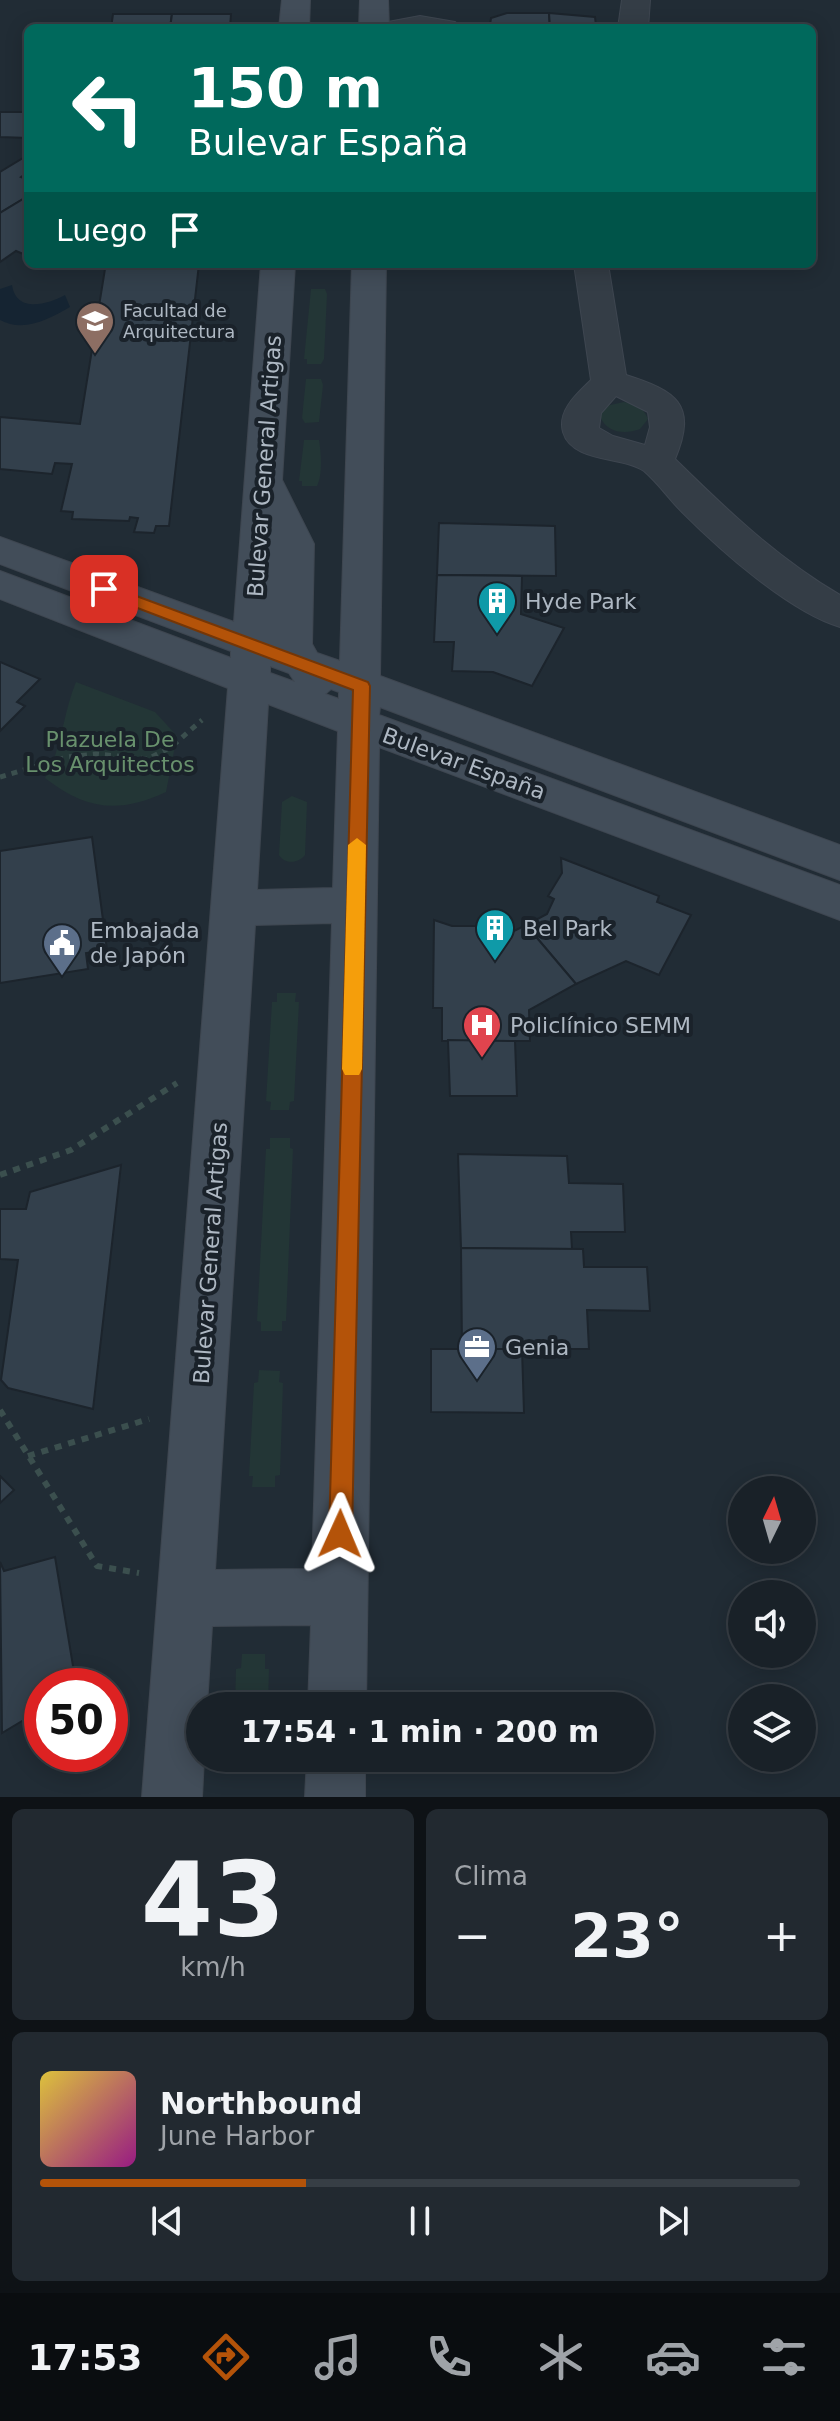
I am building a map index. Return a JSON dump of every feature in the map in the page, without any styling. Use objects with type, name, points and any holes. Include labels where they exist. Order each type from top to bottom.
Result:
[{"type":"main road","points":[[294,24],[296,0]]},
{"type":"main road","points":[[374,0],[374,24]]},
{"type":"main road","name":"Bulevar General Artigas","points":[[172,1797],[278,268]]},
{"type":"main road","points":[[337,1692],[369,268]]},
{"type":"main road","points":[[263,478],[295,544],[292,645],[329,700],[360,705]]},
{"type":"main road","name":"Bulevar España","points":[[0,550],[250,663],[304,665]]},
{"type":"main road","name":"Bulevar España","points":[[0,584],[250,663],[360,705],[840,903]]},
{"type":"main road","name":"Bulevar España","points":[[360,705],[840,863]]},
{"type":"main road","points":[[234,908],[356,905]]},
{"type":"main road","points":[[187,1589],[339,1597]]},
{"type":"main road","points":[[335,1797],[336,1772]]},
{"type":"street","points":[[443,0],[445,24]]},
{"type":"street","points":[[633,24],[636,0]]},
{"type":"street","points":[[592,268],[609,382]]},
{"type":"street","points":[[609,382],[583,410],[581,431],[602,447],[656,462],[747,550],[805,593],[840,613]]},
{"type":"street","points":[[609,382],[645,394],[667,409],[671,423],[656,462]]},
{"type":"path","points":[[0,777],[67,757],[96,754],[148,759],[171,747],[250,663]]},
{"type":"path","points":[[0,1175],[51,1162],[100,1135],[224,1051]]},
{"type":"path","points":[[28,1456],[200,1403]]},
{"type":"path","points":[[0,1410],[97,1566],[187,1589]]},
{"type":"green space","points":[[311,289],[325,289],[327,294],[324,359],[321,364],[307,364],[307,359],[304,359]]},
{"type":"green space","points":[[306,379],[321,379],[323,385],[319,422],[305,423],[302,418]]},
{"type":"green space","points":[[624,402],[639,407],[646,415],[648,419],[640,429],[617,431],[603,422],[600,416],[606,406]]},
{"type":"green space","points":[[304,440],[319,440],[321,470],[317,486],[302,486],[302,481],[299,481]]},
{"type":"green space","name":"Plazuela De Los Arquitectos","points":[[76,682],[155,712],[177,736],[166,792],[133,804],[103,805],[75,797],[45,778],[55,755]]},
{"type":"green space","points":[[292,796],[307,802],[305,855],[292,862],[279,855],[282,802]]},
{"type":"green space","points":[[277,993],[296,993],[295,1002],[299,1002],[294,1101],[290,1102],[289,1110],[270,1110],[271,1102],[266,1101],[272,1002],[277,1002]]},
{"type":"green space","points":[[270,1138],[290,1138],[290,1148],[293,1149],[286,1321],[282,1321],[282,1331],[261,1331],[261,1322],[257,1321],[266,1149],[270,1149]]},
{"type":"green space","points":[[259,1370],[280,1371],[279,1382],[283,1383],[280,1475],[275,1476],[275,1487],[252,1487],[253,1476],[249,1476],[254,1383],[258,1382]]},
{"type":"green space","points":[[242,1654],[265,1654],[265,1669],[269,1669],[268,1692],[235,1692],[236,1669],[241,1668]]},
{"type":"water","points":[[12,285],[19,300],[26,303],[41,304],[65,295],[70,307],[36,323],[9,324],[0,320],[0,289]]},
{"type":"building","points":[[507,13],[549,13],[550,24],[490,24],[491,18]]},
{"type":"building","points":[[549,13],[595,17],[596,24],[550,24]]},
{"type":"building","points":[[113,14],[172,14],[171,24],[112,24]]},
{"type":"building","points":[[172,14],[231,14],[230,24],[171,24]]},
{"type":"building","points":[[0,112],[24,112],[24,138],[0,137]]},
{"type":"building","points":[[24,157],[24,175],[21,177],[24,178],[24,198],[0,213],[0,172]]},
{"type":"building","points":[[24,198],[24,254],[16,251],[0,262],[0,213]]},
{"type":"building","name":"Facultad de Arquitectura","points":[[95,268],[199,268],[169,526],[156,526],[154,533],[134,532],[138,518],[130,517],[129,521],[72,519],[73,512],[61,511],[72,464],[55,463],[52,474],[0,469],[0,417],[80,424],[105,269]]},
{"type":"building","points":[[439,523],[555,526],[556,576],[437,575]]},
{"type":"building","name":"Hyde Park","points":[[437,575],[522,576],[521,614],[564,628],[532,686],[493,672],[452,671],[454,642],[434,642]]},
{"type":"building","points":[[0,662],[40,679],[17,702],[25,706],[0,731]]},
{"type":"building","points":[[92,837],[107,950],[86,953],[88,969],[0,983],[0,851]]},
{"type":"building","points":[[561,858],[659,896],[657,902],[691,915],[659,975],[626,961],[576,984],[526,925],[547,914],[554,899],[548,896],[562,873]]},
{"type":"building","name":"Bel Park","points":[[434,920],[452,926],[486,926],[486,932],[510,933],[526,925],[576,984],[529,1010],[530,1041],[442,1041],[442,1008],[433,1008]]},
{"type":"building","name":"Policlínico SEMM","points":[[448,1040],[515,1041],[517,1096],[450,1096]]},
{"type":"building","points":[[458,1154],[567,1156],[569,1183],[623,1184],[625,1232],[571,1232],[572,1249],[461,1248]]},
{"type":"building","points":[[121,1165],[93,1409],[8,1388],[1,1380],[18,1260],[0,1259],[0,1209],[26,1209],[30,1192]]},
{"type":"building","points":[[461,1248],[583,1249],[584,1267],[647,1267],[650,1311],[587,1310],[589,1349],[462,1349]]},
{"type":"building","name":"Genia","points":[[431,1349],[522,1349],[524,1413],[431,1412]]},
{"type":"building","points":[[0,1476],[14,1490],[0,1503]]},
{"type":"building","points":[[55,1557],[73,1668],[24,1668],[24,1720],[2,1733],[0,1562],[4,1571]]},
{"type":"slow traffic","points":[[352,1069],[357,845]]},
{"type":"place","name":"Facultad de Arquitectura","points":[[95,355]]},
{"type":"place","name":"Hyde Park","points":[[497,635]]},
{"type":"place","name":"Bel Park","points":[[495,962]]},
{"type":"place","name":"Embajada de Japón","points":[[62,977]]},
{"type":"place","name":"Policlínico SEMM","points":[[482,1059]]},
{"type":"place","name":"Genia","points":[[477,1381]]},
{"type":"route","points":[[104,589],[362,686],[340,1534]]}]
